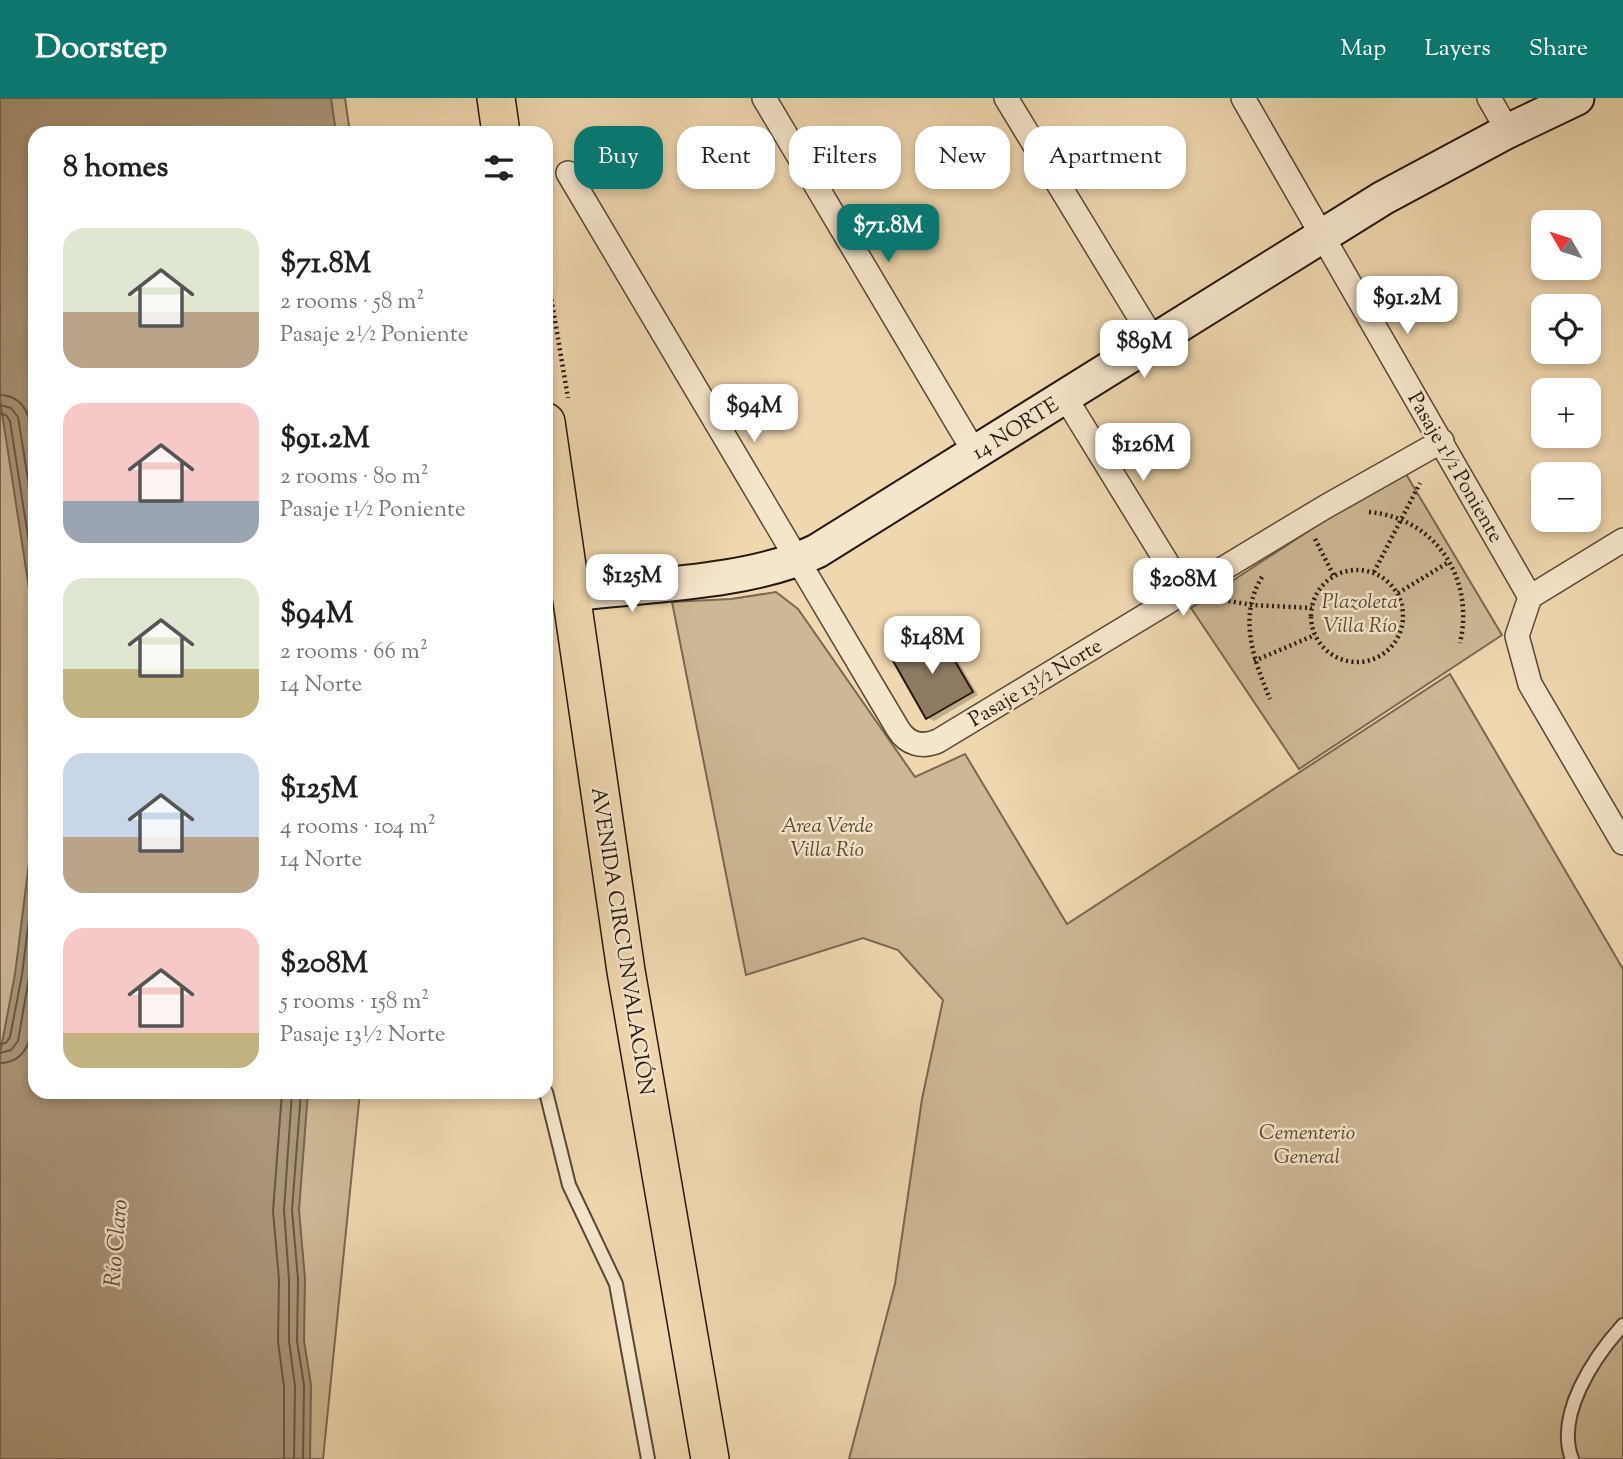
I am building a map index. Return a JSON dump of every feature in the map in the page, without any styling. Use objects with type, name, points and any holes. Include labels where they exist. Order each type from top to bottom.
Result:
[{"type":"main road","points":[[496,98],[500,126]]},
{"type":"main road","name":"AVENIDA CIRCUNVALACIÓN","points":[[553,468],[626,971],[710,1459]]},
{"type":"street","points":[[764,98],[975,453]]},
{"type":"street","points":[[1006,98],[1154,341]]},
{"type":"street","name":"Pasaje 1½ Poniente","points":[[1243,98],[1530,597]]},
{"type":"street","points":[[1489,98],[1508,131]]},
{"type":"street","name":"14 NORTE","points":[[572,594],[741,572],[798,560],[975,453],[1323,235],[1508,131],[1577,98]]},
{"type":"street","points":[[568,173],[798,560]]},
{"type":"street","points":[[1065,397],[1185,592]]},
{"type":"street","name":"Pasaje 13½ Norte","points":[[798,560],[902,736],[915,744],[938,741],[1442,441]]},
{"type":"street","points":[[1623,540],[1530,597],[1517,636],[1530,684],[1623,843]]},
{"type":"lane","points":[[548,1099],[569,1185],[616,1284],[648,1459]]},
{"type":"lane","points":[[1572,1459],[1567,1445],[1566,1429],[1581,1388],[1608,1341],[1623,1325]]},
{"type":"path","points":[[1374,572],[1442,441]]},
{"type":"path","points":[[1365,512],[1390,514],[1428,534],[1449,562],[1465,599],[1465,624],[1461,643]]},
{"type":"path","points":[[1398,593],[1449,562]]},
{"type":"path","points":[[1363,570],[1374,572],[1398,593],[1404,612],[1401,633],[1385,653],[1370,661],[1346,661],[1324,649],[1315,635],[1312,608],[1325,583],[1334,576],[1363,570]]},
{"type":"path","points":[[1264,574],[1252,593],[1249,631],[1254,662],[1270,699]]},
{"type":"path","points":[[1185,592],[1252,605],[1312,608]]},
{"type":"path","points":[[1254,662],[1315,635]]},
{"type":"green space","points":[[0,98],[345,98],[349,126],[28,126],[28,1099],[359,1099],[323,1459],[0,1459]]},
{"type":"green space","name":"Plazoleta Villa Río","points":[[1403,469],[1502,635],[1299,769],[1191,608]]},
{"type":"green space","name":"Cementerio General","points":[[776,592],[798,609],[915,777],[965,754],[1067,924],[1450,674],[1623,969],[1623,1459],[849,1459],[895,1284],[922,1099],[943,1000],[898,950],[863,938],[746,975],[672,602],[731,599]]},
{"type":"water","points":[[0,98],[331,98],[335,126],[28,126],[28,582],[0,400]]},
{"type":"water","name":"Río Claro","points":[[28,871],[28,1099],[307,1099],[299,1210],[305,1279],[304,1341],[311,1385],[310,1459],[0,1459],[0,1054],[15,974]]},
{"type":"building","points":[[938,632],[973,692],[926,719],[892,659]]},
{"type":"park label","name":"Area Verde Villa Río","points":[[827,837]]}]
